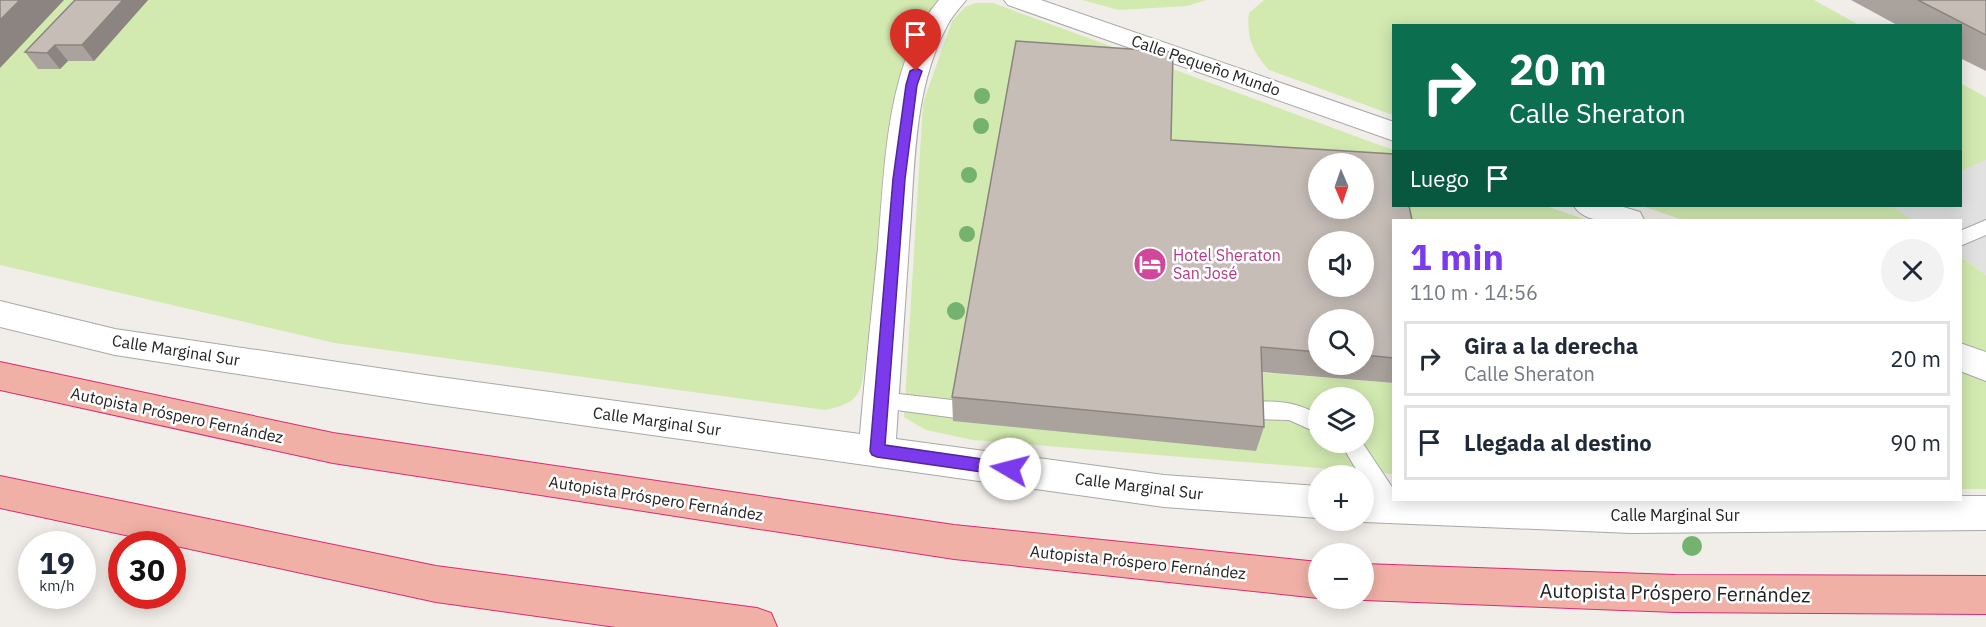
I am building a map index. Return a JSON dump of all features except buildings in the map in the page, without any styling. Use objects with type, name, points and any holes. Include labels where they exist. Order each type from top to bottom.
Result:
[{"type":"highway","name":"Autopista Próspero Fernández","points":[[0,376],[333,448],[439,465],[954,542],[1308,579]]},
{"type":"highway","points":[[0,492],[436,584],[757,627]]},
{"type":"highway","name":"Autopista Próspero Fernández","points":[[1374,582],[1633,593],[1855,597],[1986,595]]},
{"type":"street","points":[[877,451],[899,179],[912,85],[920,58],[932,31],[947,5],[953,0]]},
{"type":"street","name":"Calle Pequeño Mundo","points":[[1017,0],[1392,131]]},
{"type":"street","points":[[1592,207],[1626,219]]},
{"type":"street","name":"Calle Marginal Sur","points":[[0,314],[115,342],[432,390],[1164,491],[1308,500]]},
{"type":"street","points":[[1962,357],[1986,367]]},
{"type":"street","name":"Calle Marginal Sur","points":[[1378,506],[1631,516],[1986,513]]},
{"type":"lane","points":[[1962,238],[1986,227]]},
{"type":"lane","points":[[881,400],[996,414]]},
{"type":"lane","points":[[1223,423],[1248,410],[1292,411],[1308,419]]},
{"type":"lane","points":[[1355,453],[1378,506]]},
{"type":"green space","points":[[0,0],[939,0],[907,53],[892,110],[866,356],[858,394],[847,403],[825,410],[335,343],[0,265]]},
{"type":"green space","points":[[1082,0],[1206,0],[1187,6],[1119,10]]},
{"type":"green space","points":[[1264,0],[1814,0],[1857,24],[1392,24],[1392,115],[1269,70],[1252,44],[1248,22],[1249,13]]},
{"type":"green space","points":[[976,3],[993,3],[1392,150],[1392,203],[1374,178],[1374,153],[1308,153],[1308,171],[953,420],[1256,451],[1254,372],[1392,383],[1392,474],[1374,472],[1374,465],[1308,465],[1308,467],[973,440],[926,430],[904,417],[923,103],[952,21],[965,7]]},
{"type":"green space","points":[[1962,84],[1986,97],[1986,160],[1962,171]]},
{"type":"green space","points":[[1394,207],[1549,207],[1584,219],[1397,219]]},
{"type":"green space","points":[[1645,207],[1894,207],[1912,219],[1680,219]]},
{"type":"green space","points":[[1962,257],[1986,275],[1986,356],[1962,345]]},
{"type":"green space","points":[[1962,368],[1986,378],[1986,489],[1962,489]]},
{"type":"shaded area","points":[[1986,160],[1986,275],[1962,257],[1962,219],[1912,219],[1894,207],[1962,207],[1962,171]]},
{"type":"place","name":"Hotel Sheraton San José","points":[[1150,264]]},
{"type":"route","points":[[916,71],[906,121],[899,179],[877,451],[1010,469]]}]
